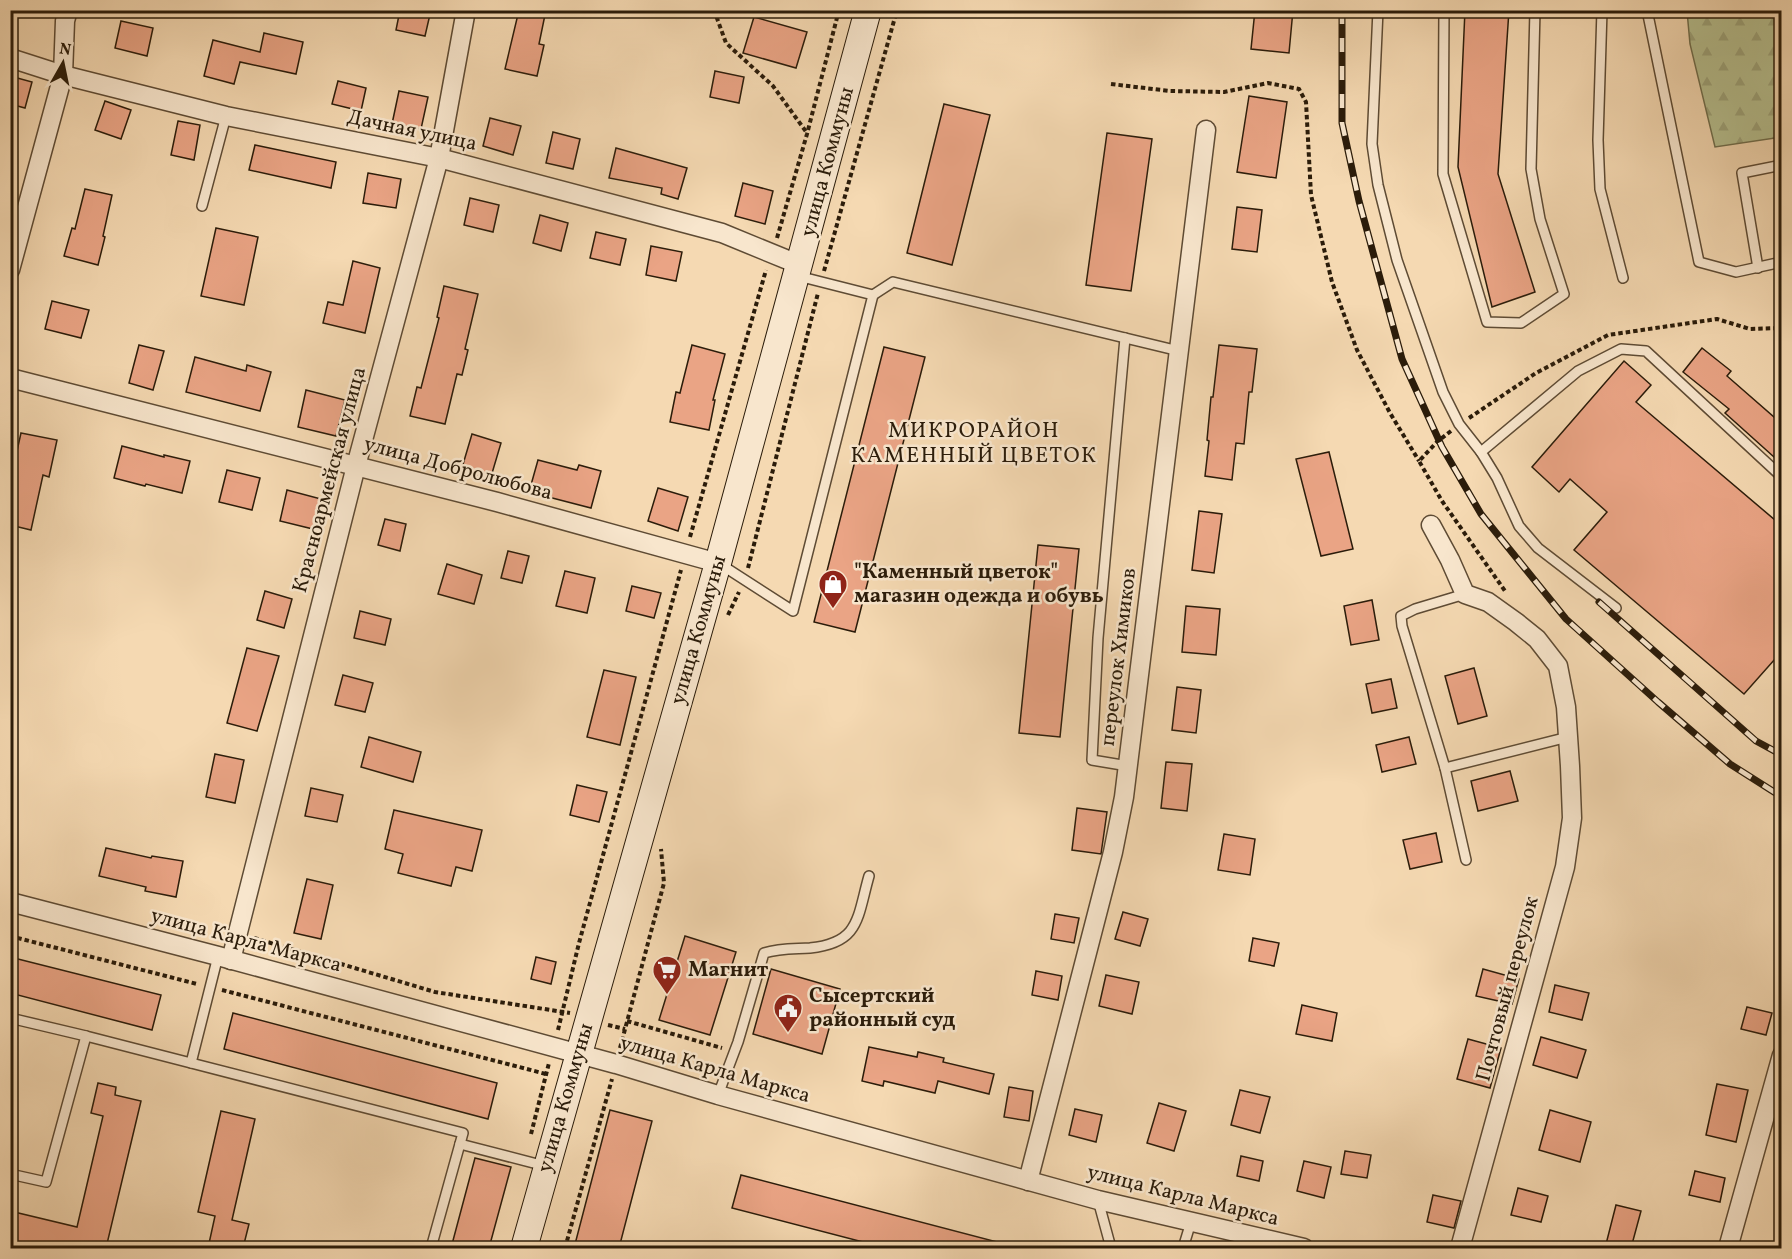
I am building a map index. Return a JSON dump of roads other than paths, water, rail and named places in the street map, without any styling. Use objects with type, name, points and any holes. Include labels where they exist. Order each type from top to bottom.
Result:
[{"type":"street","points":[[10,270],[63,75],[68,10]]},
{"type":"street","name":"Красноармейская улица","points":[[224,958],[237,933],[356,466],[439,158],[466,10]]},
{"type":"street","name":"улица Коммуны","points":[[524,1248],[536,1163],[580,1055],[718,563],[806,274],[868,10]]},
{"type":"street","name":"Дачная улица","points":[[10,58],[63,75],[226,116],[439,158],[722,233],[772,254],[806,274]]},
{"type":"street","name":"переулок Химиков","points":[[1028,1181],[1113,852],[1128,766],[1206,130]]},
{"type":"street","name":"улица Добролюбова","points":[[10,378],[497,502],[718,563]]},
{"type":"street","points":[[1431,525],[1465,594]]},
{"type":"street","name":"Почтовый переулок","points":[[1460,1248],[1565,867],[1572,818],[1566,707],[1558,666],[1537,639],[1516,622],[1488,602],[1465,594]]},
{"type":"street","name":"улица Карла Маркса","points":[[10,902],[616,1064],[718,1095],[1098,1200],[1304,1248]]},
{"type":"street","points":[[1728,1248],[1782,1055]]},
{"type":"lane","points":[[1378,10],[1372,144],[1378,185],[1397,261],[1443,392],[1460,424],[1497,478],[1519,526],[1538,548],[1616,608]]},
{"type":"lane","points":[[1444,10],[1443,174],[1487,322],[1521,323],[1564,294],[1540,219],[1531,169],[1534,10]]},
{"type":"lane","points":[[1602,10],[1598,140],[1600,189],[1623,278]]},
{"type":"lane","points":[[1647,10],[1699,262],[1736,272],[1782,262]]},
{"type":"lane","points":[[202,206],[226,116]]},
{"type":"lane","points":[[1758,267],[1742,173],[1782,165]]},
{"type":"lane","points":[[806,274],[873,295]]},
{"type":"lane","points":[[718,563],[793,611],[873,295],[893,282],[1179,351]]},
{"type":"lane","points":[[1125,338],[1098,638],[1092,760],[1128,766]]},
{"type":"lane","points":[[1481,452],[1578,371],[1620,349],[1646,351],[1782,477]]},
{"type":"lane","points":[[1465,594],[1415,609],[1401,616],[1402,626],[1445,768],[1466,860]]},
{"type":"lane","points":[[1445,768],[1568,737]]},
{"type":"lane","points":[[718,1095],[764,953],[780,948],[809,948],[835,944],[848,936],[856,921],[869,876]]},
{"type":"lane","points":[[191,1063],[210,987],[224,958]]},
{"type":"lane","points":[[10,1018],[463,1133],[431,1248]]},
{"type":"lane","points":[[10,1174],[46,1182],[86,1036]]},
{"type":"lane","points":[[460,1144],[536,1163]]},
{"type":"lane","points":[[1098,1200],[1112,1248]]},
{"type":"lane","points":[[1183,1248],[1191,1222]]},
{"type":"railway","points":[[1342,10],[1342,123],[1359,201],[1402,359],[1442,447],[1481,514],[1566,619],[1730,764],[1782,797]]},
{"type":"railway","points":[[1599,602],[1756,741],[1782,755]]},
{"type":"place","name":"\"Каменный цветок\" магазин одежда и обувь","points":[[833,610]]},
{"type":"place","name":"Магнит","points":[[667,996]]},
{"type":"place","name":"Сысертский районный суд","points":[[788,1034]]},
{"type":"district","name":"МИКРОРАЙОН КАМЕННЫЙ ЦВЕТОК","points":[[974,444]]}]
